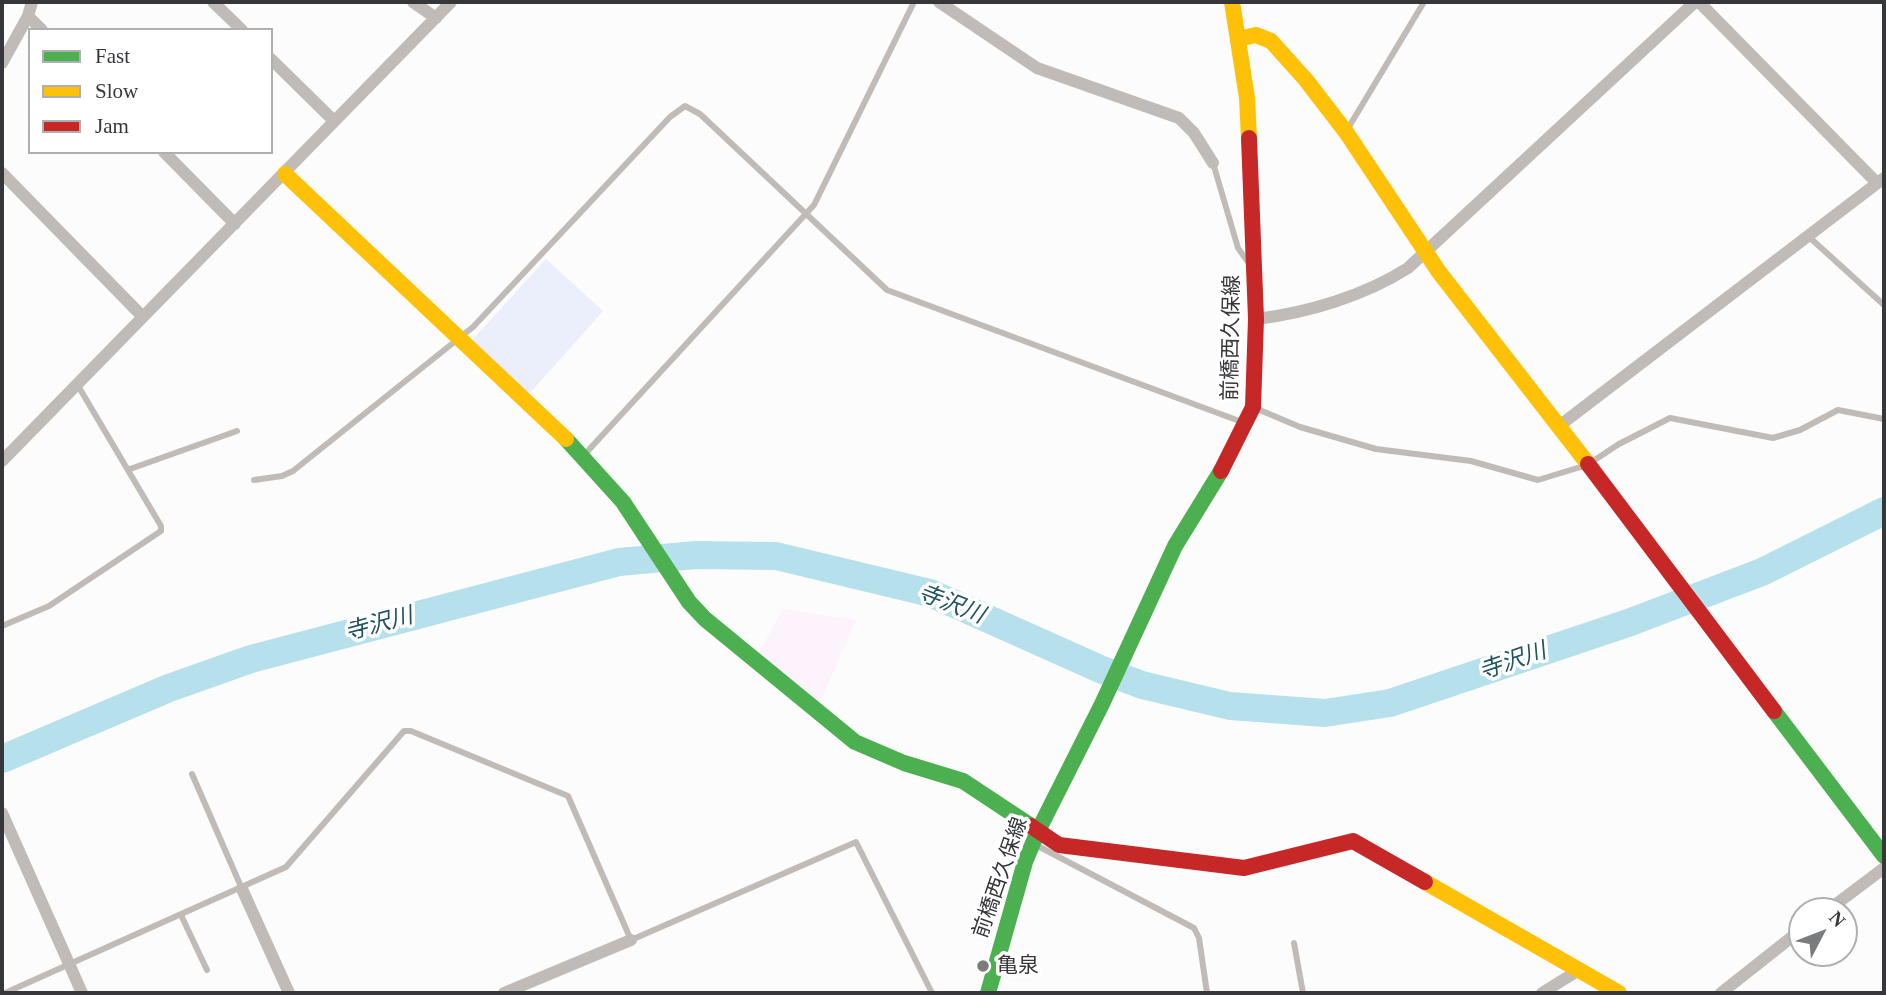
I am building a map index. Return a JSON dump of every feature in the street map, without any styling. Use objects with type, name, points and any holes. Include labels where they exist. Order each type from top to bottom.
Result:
[{"type":"street","points":[[2,63],[28,16],[32,2]]},
{"type":"street","points":[[214,2],[240,28]]},
{"type":"street","points":[[413,2],[436,18]]},
{"type":"street","points":[[3,454],[285,174],[451,2]]},
{"type":"street","points":[[939,2],[1037,68],[1180,118],[1194,133],[1213,163]]},
{"type":"street","name":"前橋西久保線","points":[[988,993],[1035,837],[1102,704],[1175,546],[1246,424],[1253,407],[1256,318],[1247,98],[1232,2]]},
{"type":"street","points":[[1256,318],[1278,316],[1367,290],[1400,274],[1697,2],[1882,180],[1559,426]]},
{"type":"street","points":[[28,16],[40,28]]},
{"type":"street","points":[[1238,39],[1256,35],[1271,41],[1346,132],[1426,253],[1884,856]]},
{"type":"street","points":[[273,61],[334,121]]},
{"type":"street","points":[[166,154],[235,224]]},
{"type":"street","points":[[2,173],[142,316]]},
{"type":"street","points":[[285,174],[584,456],[623,502],[689,602],[724,638],[855,742],[904,763],[963,780],[1035,837],[1059,845],[1244,868],[1353,841],[1619,993]]},
{"type":"street","points":[[2,813],[82,993]]},
{"type":"street","points":[[1846,897],[1884,868]]},
{"type":"street","points":[[242,889],[289,993]]},
{"type":"street","points":[[504,993],[631,940]]},
{"type":"street","points":[[1721,993],[1788,940]]},
{"type":"street","points":[[1542,993],[1579,970]]},
{"type":"lane","points":[[584,456],[814,205],[914,2]]},
{"type":"lane","points":[[1346,132],[1424,2]]},
{"type":"lane","points":[[254,480],[282,476],[293,471],[459,338],[670,117],[685,106],[700,114],[805,216],[887,290],[1246,424]]},
{"type":"lane","points":[[1213,163],[1238,248],[1254,269]]},
{"type":"lane","points":[[1808,236],[1884,305]]},
{"type":"lane","points":[[2,626],[50,606],[161,531],[161,526],[130,469],[76,383]]},
{"type":"lane","points":[[1253,407],[1300,427],[1376,449],[1458,458],[1524,478],[1548,479],[1587,465],[1619,444],[1670,418],[1773,438],[1800,430],[1838,410],[1884,419]]},
{"type":"lane","points":[[130,469],[237,431]]},
{"type":"lane","points":[[5,993],[286,867],[404,731],[411,731],[568,796],[631,940],[856,842],[867,859],[932,993]]},
{"type":"lane","points":[[192,774],[242,889]]},
{"type":"lane","points":[[1035,837],[1194,928],[1199,938],[1207,993]]},
{"type":"lane","points":[[181,915],[207,970]]},
{"type":"lane","points":[[1294,943],[1303,993]]},
{"type":"shaded area","points":[[546,259],[603,311],[529,394],[473,344],[473,339]]},
{"type":"shaded area","points":[[783,609],[856,620],[819,705],[758,654]]},
{"type":"waterway","name":"寺沢川","points":[[2,759],[169,688],[251,659],[619,562],[696,555],[776,556],[930,593],[1142,685],[1230,706],[1325,713],[1390,703],[1628,623],[1762,572],[1884,511]]},
{"type":"traffic: fast","points":[[566,439],[623,502],[689,602],[705,619],[855,742],[904,763],[963,781],[1031,826]]},
{"type":"traffic: fast","points":[[988,993],[1025,862],[1038,831],[1102,704],[1175,546],[1221,471]]},
{"type":"traffic: fast","points":[[1774,711],[1884,856]]},
{"type":"traffic: slow","points":[[1232,2],[1247,98],[1249,138]]},
{"type":"traffic: slow","points":[[1238,39],[1256,35],[1271,41],[1306,80],[1346,132],[1439,272],[1588,464]]},
{"type":"traffic: slow","points":[[285,174],[566,439]]},
{"type":"traffic: slow","points":[[1425,882],[1619,993]]},
{"type":"traffic: jam","points":[[1221,471],[1253,407],[1256,319],[1249,138]]},
{"type":"traffic: jam","points":[[1588,464],[1774,711]]},
{"type":"traffic: jam","points":[[1031,826],[1059,845],[1244,868],[1353,841],[1425,882]]},
{"type":"place","name":"亀泉","points":[[983,966]]}]
